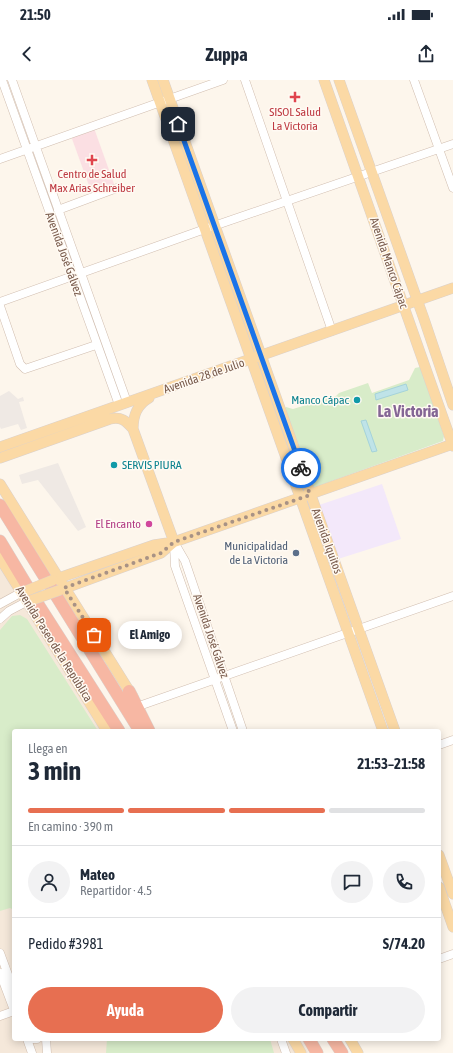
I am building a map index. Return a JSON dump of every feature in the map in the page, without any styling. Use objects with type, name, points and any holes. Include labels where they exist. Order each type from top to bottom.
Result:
[{"type":"highway","points":[[0,505],[139,729]]},
{"type":"highway","points":[[0,541],[41,609],[118,729]]},
{"type":"highway","points":[[46,632],[73,665],[111,729]]},
{"type":"highway","points":[[129,691],[148,729]]},
{"type":"highway","points":[[310,1041],[317,1053]]},
{"type":"highway","points":[[335,1041],[342,1053]]},
{"type":"main road","name":"Avenida Iquitos","points":[[152,80],[165,100],[210,227],[261,357],[394,729]]},
{"type":"main road","name":"Avenida Iquitos","points":[[163,80],[165,100]]},
{"type":"main road","name":"Avenida Manco Cápac","points":[[324,80],[453,444]]},
{"type":"main road","name":"Avenida Manco Cápac","points":[[339,80],[418,301],[453,405]]},
{"type":"main road","name":"Avenida Iquitos","points":[[210,227],[251,360],[382,729]]},
{"type":"main road","name":"Avenida 28 de Julio","points":[[0,447],[261,357],[453,288]]},
{"type":"main road","points":[[133,429],[136,410],[146,400],[160,392]]},
{"type":"main road","points":[[0,458],[110,419],[126,409],[123,404]]},
{"type":"main road","points":[[110,419],[122,419],[128,422],[133,429]]},
{"type":"main road","name":"Avenida José Gálvez","points":[[133,429],[174,542]]},
{"type":"main road","points":[[24,592],[56,579],[154,545],[174,542],[453,444]]},
{"type":"main road","points":[[0,484],[62,589],[154,729]]},
{"type":"main road","points":[[30,601],[161,553],[174,542]]},
{"type":"main road","name":"Avenida Paseo de la República","points":[[0,558],[30,601],[46,632],[106,729]]},
{"type":"main road","points":[[441,865],[453,927]]},
{"type":"main road","points":[[445,884],[453,894]]},
{"type":"main road","points":[[294,1041],[301,1053]]},
{"type":"main road","points":[[351,1041],[358,1053]]},
{"type":"street","name":"Avenida José Gálvez","points":[[2,80],[96,345],[123,404]]},
{"type":"street","name":"Avenida José Gálvez","points":[[12,80],[81,274],[123,404]]},
{"type":"street","points":[[0,159],[223,80]]},
{"type":"street","points":[[245,80],[332,331]]},
{"type":"street","points":[[414,80],[453,188]]},
{"type":"street","points":[[0,302],[210,227],[453,144]]},
{"type":"street","points":[[58,210],[117,188]]},
{"type":"street","points":[[0,306],[20,364],[25,369],[96,345]]},
{"type":"street","name":"Avenida José Gálvez","points":[[174,542],[185,562],[242,729]]},
{"type":"street","name":"Avenida José Gálvez","points":[[174,542],[175,566],[232,729]]},
{"type":"street","points":[[0,604],[24,592]]},
{"type":"street","points":[[139,706],[453,596]]},
{"type":"street","points":[[0,619],[9,611],[30,601]]},
{"type":"street","points":[[441,744],[453,740]]},
{"type":"street","points":[[0,953],[2,976],[12,1004]]},
{"type":"street","points":[[441,958],[453,954]]},
{"type":"street","points":[[2,976],[12,988]]},
{"type":"street","points":[[0,1016],[12,1011]]},
{"type":"street","points":[[28,1041],[32,1053]]},
{"type":"street","points":[[46,1041],[47,1053]]},
{"type":"street","points":[[282,1041],[286,1053]]},
{"type":"shaded area","name":"Centro de Salud Max Arias Schreiber","points":[[94,128],[114,184],[113,186],[92,194],[71,136]]},
{"type":"shaded area","points":[[9,391],[18,399],[23,397],[24,401],[19,402],[27,428],[21,430],[18,424],[1,429],[0,427],[0,396]]},
{"type":"shaded area","points":[[58,463],[86,527],[78,531],[38,480],[22,484],[19,475]]},
{"type":"shaded area","points":[[382,484],[401,539],[338,559],[319,505]]},
{"type":"shaded area","points":[[0,547],[109,729],[12,729],[12,1041],[303,1041],[309,1053],[0,1053]]},
{"type":"green space","points":[[420,367],[444,436],[443,441],[315,487],[310,486],[283,410],[286,407],[293,409],[336,396],[339,393],[368,383],[372,393],[409,380],[415,368]]},
{"type":"green space","points":[[20,615],[27,619],[97,729],[12,729],[12,909],[10,908],[0,911],[0,630],[12,616]]},
{"type":"green space","points":[[107,1041],[271,1041],[274,1053],[106,1053]]},
{"type":"water","points":[[406,384],[408,390],[376,400],[375,394]]},
{"type":"water","points":[[366,420],[377,451],[372,452],[361,421]]},
{"type":"way so far","points":[[94,635],[64,588],[161,553],[174,542],[310,495],[301,468]]},
{"type":"place","name":"SISOL Salud La Victoria","points":[[295,97]]},
{"type":"place","name":"Centro de Salud Max Arias Schreiber","points":[[92,160]]},
{"type":"place","name":"Manco Cápac","points":[[357,400]]},
{"type":"place","name":"SERVIS PIURA","points":[[114,465]]},
{"type":"place","name":"El Encanto","points":[[149,524]]},
{"type":"place","name":"Municipalidad de La Victoria","points":[[296,553]]},
{"type":"place","name":"El Amigo","points":[[94,635]]},
{"type":"district","name":"La Victoria","points":[[408,411]]},
{"type":"route","points":[[178,124],[301,468]]}]
